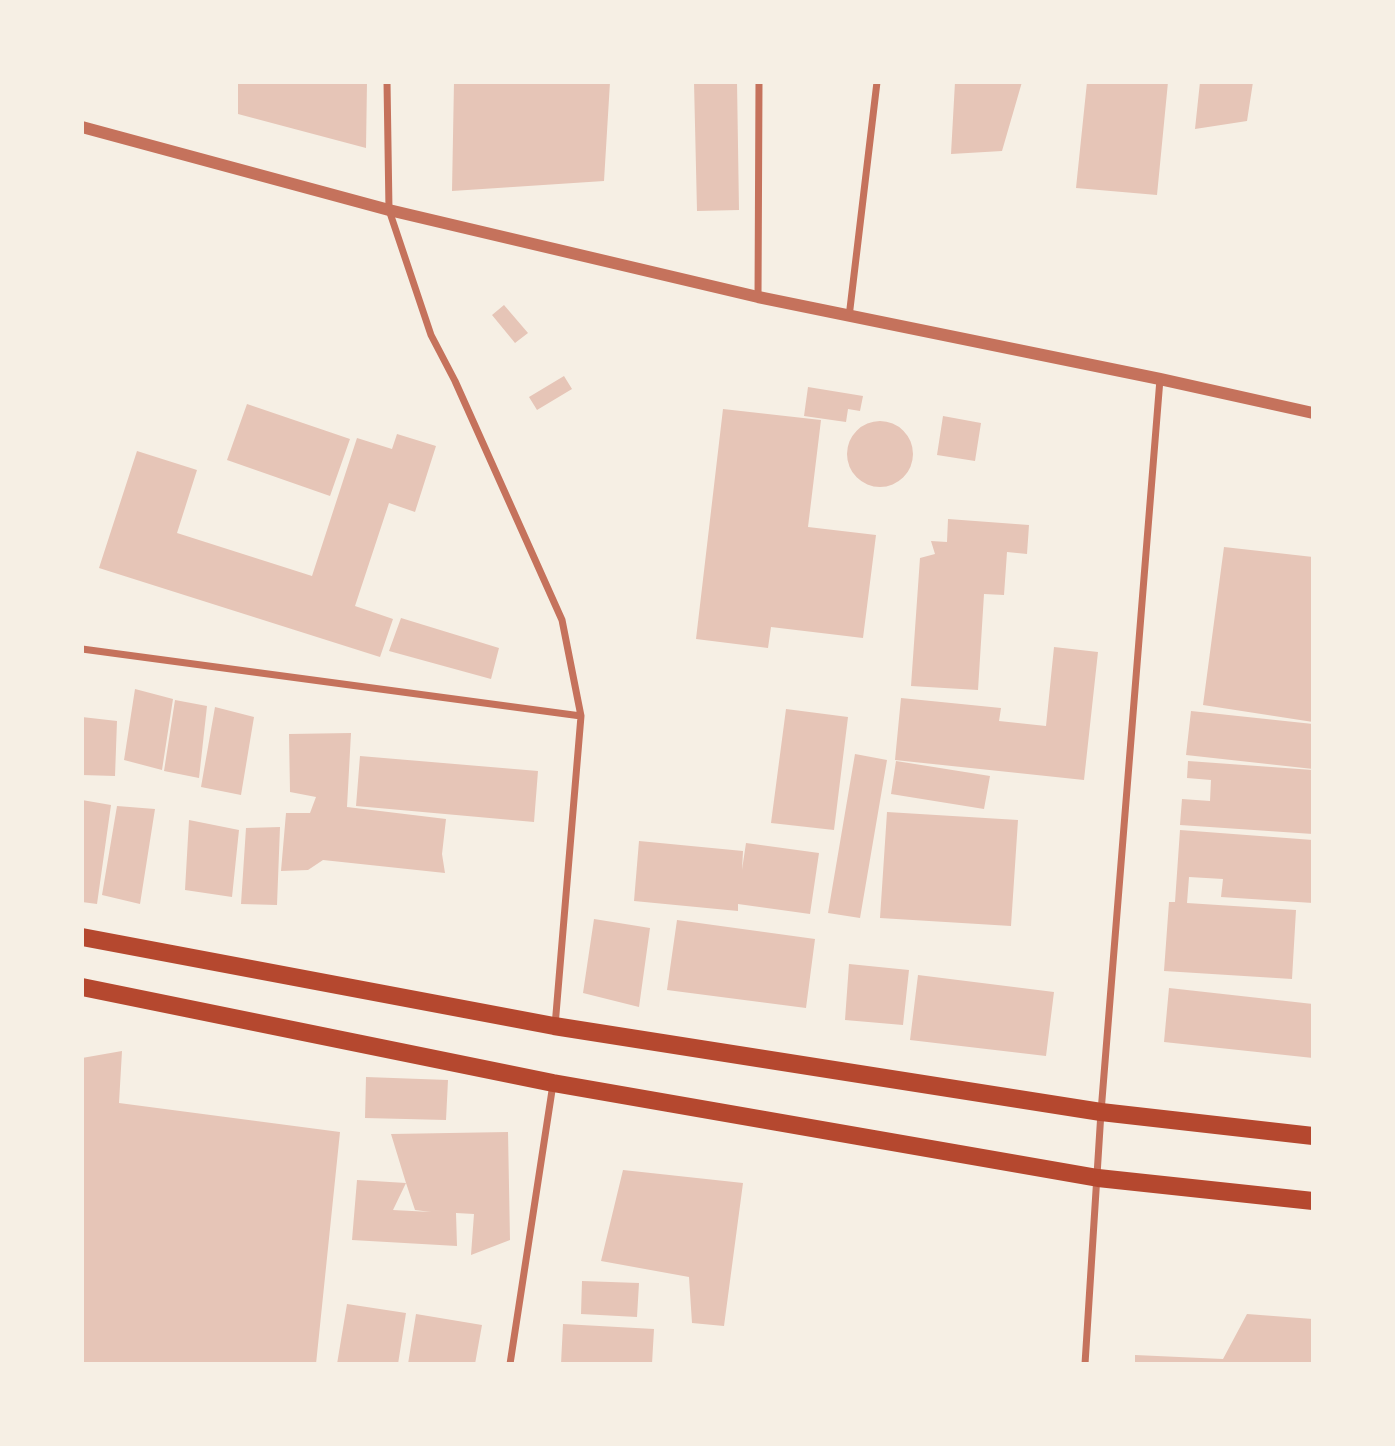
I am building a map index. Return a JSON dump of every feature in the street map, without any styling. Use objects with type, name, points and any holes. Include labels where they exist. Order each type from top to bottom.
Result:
[{"type":"main road","points":[[82,937],[555,1026],[1101,1112],[1313,1136]]},
{"type":"main road","points":[[82,987],[553,1083],[1098,1178],[1313,1201]]},
{"type":"street","points":[[387,82],[389,210],[431,335],[455,381],[562,620],[581,716],[555,1026]]},
{"type":"street","points":[[758,297],[759,82]]},
{"type":"street","points":[[849,318],[877,82]]},
{"type":"street","points":[[82,127],[389,210],[758,297],[1313,413]]},
{"type":"street","points":[[1085,1364],[1101,1112],[1160,379]]},
{"type":"street","points":[[82,649],[581,716]]},
{"type":"street","points":[[510,1364],[553,1083]]},
{"type":"building","points":[[238,82],[367,82],[366,148],[238,114]]},
{"type":"building","points":[[454,82],[610,82],[604,181],[452,191]]},
{"type":"building","points":[[694,82],[737,82],[739,210],[697,211]]},
{"type":"building","points":[[955,82],[1022,82],[1002,151],[951,154]]},
{"type":"building","points":[[1087,82],[1168,82],[1157,195],[1076,188]]},
{"type":"building","points":[[1200,82],[1253,82],[1247,121],[1195,129]]},
{"type":"building","points":[[504,305],[528,333],[515,343],[492,315]]},
{"type":"building","points":[[564,376],[572,389],[537,410],[529,397]]},
{"type":"building","points":[[808,387],[863,396],[860,411],[848,409],[846,422],[804,416]]},
{"type":"building","points":[[247,404],[350,439],[330,496],[227,460]]},
{"type":"building","points":[[723,409],[821,420],[808,527],[876,535],[863,638],[771,627],[768,648],[696,639]]},
{"type":"building","points":[[943,416],[981,423],[975,461],[937,455]]},
{"type":"building","points":[[880,421],[903,431],[913,454],[903,477],[880,487],[857,477],[847,454],[857,431]]},
{"type":"building","points":[[397,434],[436,446],[415,512],[389,503],[355,606],[393,619],[380,657],[99,568],[137,451],[197,470],[177,533],[312,576],[357,438],[392,449]]},
{"type":"building","points":[[948,519],[1029,525],[1027,554],[1007,552],[1004,595],[984,594],[978,690],[911,686],[920,558],[935,554],[931,541],[947,542]]},
{"type":"building","points":[[1224,547],[1313,557],[1313,722],[1203,705]]},
{"type":"building","points":[[401,618],[499,648],[491,679],[389,651]]},
{"type":"building","points":[[1054,647],[1098,652],[1084,780],[895,760],[901,698],[1001,708],[999,721],[1046,726]]},
{"type":"building","points":[[135,689],[173,699],[162,770],[124,760]]},
{"type":"building","points":[[175,700],[207,706],[199,778],[164,771]]},
{"type":"building","points":[[215,707],[254,717],[241,795],[201,787]]},
{"type":"building","points":[[786,709],[848,717],[834,830],[771,823]]},
{"type":"building","points":[[1191,711],[1313,724],[1313,769],[1186,755]]},
{"type":"building","points":[[82,717],[117,721],[115,776],[82,775]]},
{"type":"building","points":[[351,733],[347,807],[446,819],[442,854],[445,873],[323,860],[308,870],[281,871],[286,813],[310,813],[316,797],[290,792],[289,734]]},
{"type":"building","points":[[855,754],[887,760],[860,918],[828,913]]},
{"type":"building","points":[[360,756],[538,771],[534,822],[356,806]]},
{"type":"building","points":[[896,761],[990,776],[984,809],[891,794]]},
{"type":"building","points":[[1188,761],[1313,770],[1313,834],[1180,825],[1182,799],[1210,801],[1211,780],[1187,778]]},
{"type":"building","points":[[82,800],[111,805],[97,904],[82,902]]},
{"type":"building","points":[[117,806],[155,809],[140,904],[102,895]]},
{"type":"building","points":[[887,812],[1018,820],[1011,926],[880,918]]},
{"type":"building","points":[[189,820],[239,830],[232,897],[185,890]]},
{"type":"building","points":[[280,827],[277,905],[241,904],[246,828]]},
{"type":"building","points":[[1180,830],[1313,840],[1313,903],[1221,897],[1223,879],[1189,877],[1187,903],[1296,910],[1292,979],[1164,971],[1169,902],[1175,902]]},
{"type":"building","points":[[639,841],[743,851],[742,870],[746,843],[819,853],[810,914],[738,904],[738,911],[634,901]]},
{"type":"building","points":[[594,919],[650,928],[639,1007],[583,993]]},
{"type":"building","points":[[677,920],[815,939],[806,1008],[667,990]]},
{"type":"building","points":[[849,964],[909,970],[903,1025],[845,1020]]},
{"type":"building","points":[[918,975],[1054,992],[1046,1056],[910,1040]]},
{"type":"building","points":[[1169,988],[1313,1004],[1313,1058],[1164,1042]]},
{"type":"building","points":[[122,1051],[119,1103],[340,1132],[316,1364],[82,1364],[82,1058]]},
{"type":"building","points":[[366,1077],[448,1080],[446,1120],[365,1118]]},
{"type":"building","points":[[508,1132],[510,1240],[471,1255],[474,1214],[456,1213],[457,1246],[352,1240],[357,1180],[406,1183],[391,1134]],"holes":[[[406,1183],[415,1210],[431,1212],[393,1210]]]},
{"type":"building","points":[[623,1170],[743,1183],[724,1326],[692,1323],[689,1277],[601,1261]]},
{"type":"building","points":[[582,1281],[639,1283],[637,1317],[581,1314]]},
{"type":"building","points":[[347,1304],[406,1313],[398,1364],[337,1364]]},
{"type":"building","points":[[416,1314],[482,1325],[475,1364],[408,1364]]},
{"type":"building","points":[[1247,1314],[1313,1319],[1313,1364],[1135,1364],[1135,1355],[1223,1359]]},
{"type":"building","points":[[563,1324],[654,1329],[652,1364],[561,1364]]}]
